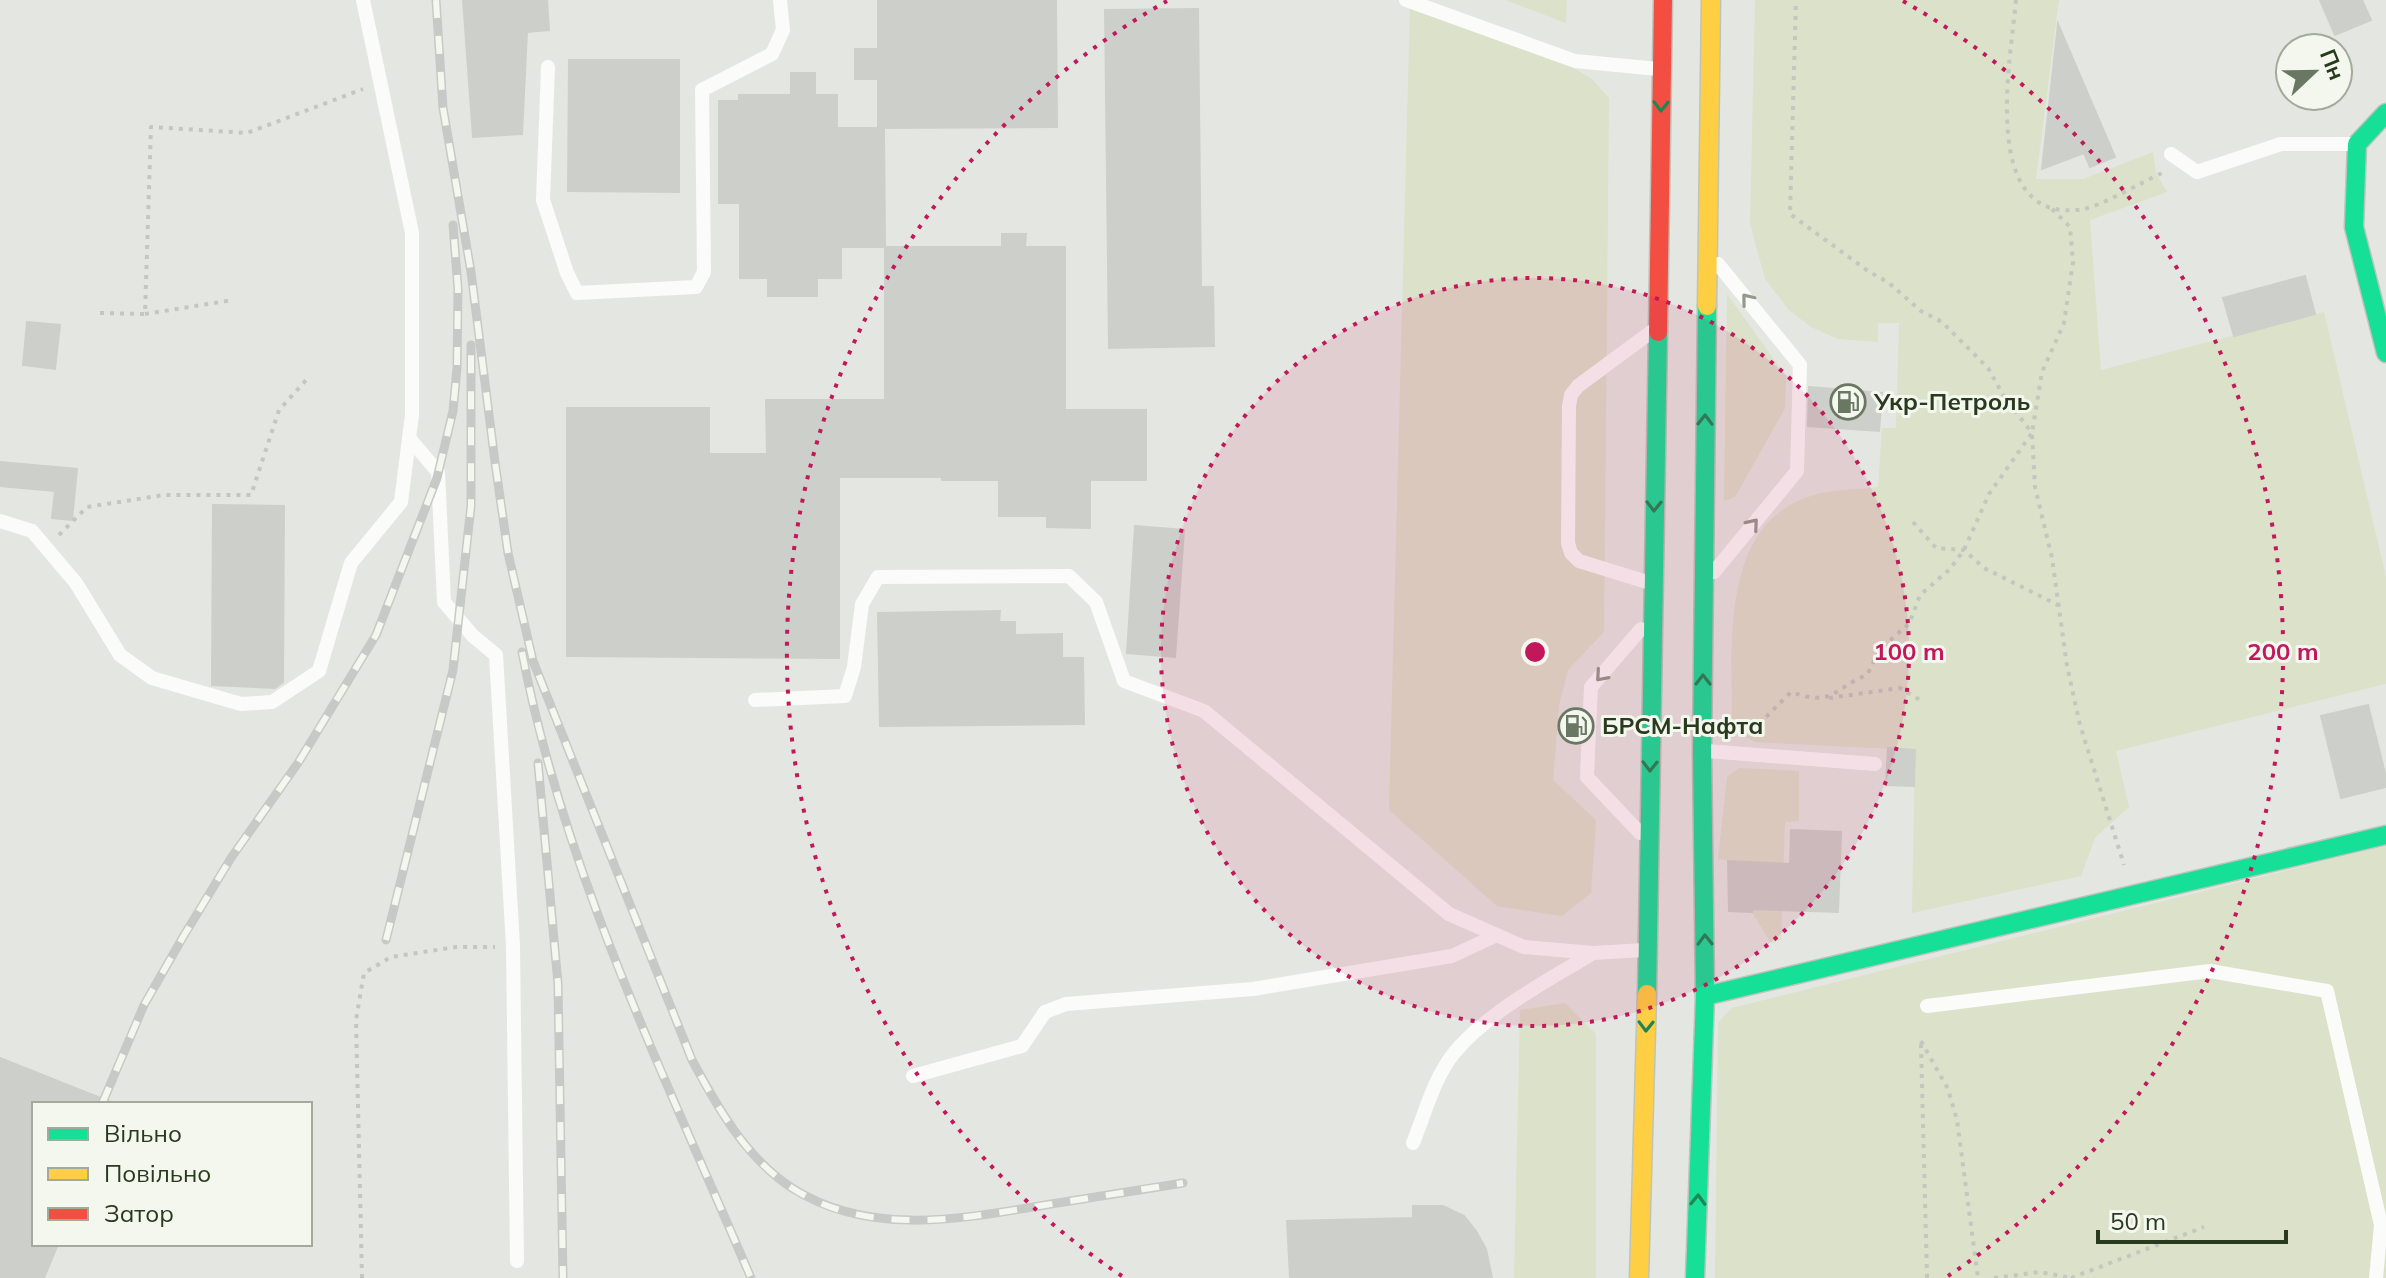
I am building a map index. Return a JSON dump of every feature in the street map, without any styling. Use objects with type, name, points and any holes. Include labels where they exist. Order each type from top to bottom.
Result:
[{"type":"main road","points":[[1639,1278],[1648,950],[1663,0]]},
{"type":"main road","points":[[1695,1278],[1705,996],[1702,751],[1711,0]]},
{"type":"main road","points":[[2386,113],[2357,144],[2354,227],[2386,353]]},
{"type":"main road","points":[[1705,996],[2386,835]]},
{"type":"lane","points":[[0,521],[32,531],[76,583],[120,655],[152,678],[241,704],[272,702],[319,671],[351,563],[401,502],[412,415],[412,233],[363,0]]},
{"type":"lane","points":[[548,67],[543,200],[567,273],[577,293],[696,287],[704,272],[702,90],[772,54],[783,30],[780,0]]},
{"type":"lane","points":[[1406,0],[1575,61],[1662,69]]},
{"type":"lane","points":[[2171,154],[2197,172],[2281,144],[2357,144]]},
{"type":"lane","points":[[1704,584],[1797,471],[1800,365],[1707,250]]},
{"type":"lane","points":[[1653,584],[1579,561],[1571,553],[1568,543],[1569,406],[1571,395],[1578,386],[1657,327]]},
{"type":"lane","points":[[409,438],[438,472],[444,602],[473,636],[496,655],[513,946],[517,1261]]},
{"type":"lane","points":[[755,700],[845,696],[854,667],[862,604],[878,577],[1069,576],[1096,602],[1124,681],[1204,711],[1449,914],[1524,947],[1593,953],[1648,950]]},
{"type":"lane","points":[[1649,843],[1587,777],[1591,687],[1652,617]]},
{"type":"lane","points":[[1702,751],[1875,764]]},
{"type":"lane","points":[[913,1076],[1022,1046],[1045,1012],[1066,1004],[1253,989],[1452,956],[1497,935]]},
{"type":"lane","points":[[1413,1143],[1436,1083],[1452,1055],[1474,1032],[1504,1009],[1593,953]]},
{"type":"lane","points":[[1927,1006],[2210,971],[2327,991],[2381,1225],[2376,1278]]},
{"type":"path","points":[[1796,0],[1790,214],[1889,283],[1921,311],[1942,322],[1988,368],[2003,395],[2032,433]]},
{"type":"path","points":[[2016,0],[2006,107],[2009,157],[2026,192],[2052,209],[2070,227],[2073,262],[2064,323],[2042,372],[2032,433],[2035,487],[2052,558],[2067,666],[2080,725],[2132,895]]},
{"type":"path","points":[[145,314],[151,127],[247,133],[381,82]]},
{"type":"path","points":[[2052,209],[2085,209],[2184,163]]},
{"type":"path","points":[[100,313],[145,314],[233,300]]},
{"type":"path","points":[[44,545],[68,529],[87,507],[164,495],[251,495],[279,410],[308,378]]},
{"type":"path","points":[[1826,699],[1850,682],[1867,675],[1880,649],[1909,624],[1920,595],[1950,569],[1964,550],[1989,494],[2032,433]]},
{"type":"path","points":[[1913,522],[1936,548],[1964,550],[1984,568],[2058,605]]},
{"type":"path","points":[[1749,753],[1765,718],[1791,692],[1810,699],[1826,699],[1900,688],[1920,700]]},
{"type":"path","points":[[362,1278],[356,1020],[364,973],[391,957],[456,947],[513,946]]},
{"type":"path","points":[[1927,1278],[1921,1041],[1948,1089],[1957,1120],[1978,1278]]},
{"type":"path","points":[[1994,1278],[2040,1272],[2071,1278],[2204,1227]]},
{"type":"green space","points":[[1505,0],[1567,0],[1566,23]]},
{"type":"green space","points":[[1755,0],[2059,0],[2036,179],[2083,179],[2153,152],[2156,173],[2167,192],[2090,220],[2101,370],[2324,312],[2386,577],[2386,684],[2116,751],[2129,807],[2095,838],[2081,876],[1912,913],[1915,750],[1755,742],[1732,730],[1733,630],[1737,595],[1745,562],[1759,534],[1781,511],[1811,496],[1878,487],[1882,428],[1896,428],[1899,323],[1878,323],[1878,342],[1838,339],[1811,327],[1789,310],[1765,279],[1750,224]]},
{"type":"green space","points":[[1410,5],[1564,62],[1592,79],[1609,98],[1604,632],[1568,670],[1559,705],[1553,780],[1596,820],[1591,893],[1562,916],[1497,906],[1389,810]]},
{"type":"green space","points":[[1727,294],[1786,376],[1785,408],[1735,497],[1724,501]]},
{"type":"green space","points":[[1739,768],[1799,771],[1799,821],[1785,822],[1781,940],[1771,943],[1752,912],[1755,863],[1718,859],[1727,777]]},
{"type":"green space","points":[[2386,846],[2386,1278],[1715,1278],[1718,1023],[1731,1008]]},
{"type":"green space","points":[[1565,1003],[1596,1034],[1596,1278],[1514,1278],[1520,1010]]},
{"type":"building","points":[[463,0],[547,0],[549,30],[527,32],[522,134],[473,137]]},
{"type":"building","points":[[2320,0],[2362,0],[2371,20],[2342,32],[2334,32]]},
{"type":"building","points":[[878,1],[1056,1],[1057,127],[878,128],[878,79],[855,79],[855,49],[878,49]]},
{"type":"building","points":[[1198,9],[1201,287],[1213,287],[1214,346],[1109,348],[1105,10]]},
{"type":"building","points":[[2058,24],[2115,157],[2090,167],[2084,153],[2042,169]]},
{"type":"building","points":[[569,60],[679,60],[679,192],[568,191]]},
{"type":"building","points":[[791,73],[815,73],[815,95],[837,95],[837,128],[884,128],[885,247],[841,247],[841,278],[817,278],[817,296],[768,296],[768,278],[740,278],[740,203],[719,203],[719,101],[739,101],[739,95],[791,95]]},
{"type":"building","points":[[1002,234],[1026,234],[1025,247],[1065,247],[1065,410],[1146,410],[1146,480],[1090,480],[1090,528],[1047,527],[1047,516],[999,516],[999,480],[839,477],[839,658],[567,656],[567,408],[709,408],[709,454],[767,454],[766,400],[885,400],[885,247],[1002,247]]},
{"type":"building","points":[[2305,276],[2315,314],[2234,336],[2223,298]]},
{"type":"building","points":[[27,322],[60,325],[55,369],[23,365]]},
{"type":"building","points":[[1809,387],[1882,393],[1879,431],[1808,426]]},
{"type":"building","points":[[0,462],[77,469],[72,520],[52,518],[55,491],[0,486]]},
{"type":"building","points":[[213,505],[284,506],[283,682],[275,688],[212,685]]},
{"type":"building","points":[[1135,526],[1184,530],[1175,657],[1127,653]]},
{"type":"building","points":[[1000,611],[999,622],[1015,622],[1015,635],[1062,634],[1062,658],[1083,658],[1084,724],[880,726],[878,613]]},
{"type":"building","points":[[2368,705],[2386,787],[2341,798],[2321,716]]},
{"type":"building","points":[[1888,748],[1915,750],[1914,786],[1886,785]]},
{"type":"building","points":[[1791,830],[1841,832],[1838,912],[1729,911],[1728,861],[1790,864]]},
{"type":"building","points":[[0,1058],[110,1102],[32,1102],[32,1246],[57,1246],[44,1278],[0,1278]]},
{"type":"building","points":[[1413,1206],[1443,1206],[1464,1216],[1486,1249],[1492,1278],[1290,1278],[1287,1221],[1413,1218]]},
{"type":"railway","points":[[436,0],[443,108],[471,272],[508,553],[533,661],[692,1060],[723,1113],[760,1162],[792,1188],[822,1203],[884,1219],[948,1219],[1183,1183]]},
{"type":"railway","points":[[103,1102],[144,1005],[183,937],[231,858],[298,763],[376,635],[437,478],[453,411],[458,289],[453,225]]},
{"type":"railway","points":[[386,940],[453,670],[471,506],[471,345]]},
{"type":"railway","points":[[522,652],[540,734],[590,893],[651,1048],[751,1278]]},
{"type":"railway","points":[[538,763],[558,984],[563,1278]]},
{"type":"traffic: fast","points":[[2386,113],[2357,144],[2354,227],[2386,353]]},
{"type":"traffic: fast","points":[[1695,1278],[1705,996],[1702,751],[1707,306]]},
{"type":"traffic: fast","points":[[1647,994],[1658,332]]},
{"type":"traffic: fast","points":[[1705,996],[2386,835]]},
{"type":"traffic: slow","points":[[1707,306],[1711,0]]},
{"type":"traffic: slow","points":[[1639,1278],[1647,994]]},
{"type":"traffic: jam","points":[[1658,332],[1663,0]]},
{"type":"place","name":"Укр-Петроль","points":[[1848,402]]},
{"type":"place","name":"БРСМ-Нафта","points":[[1576,726]]}]
